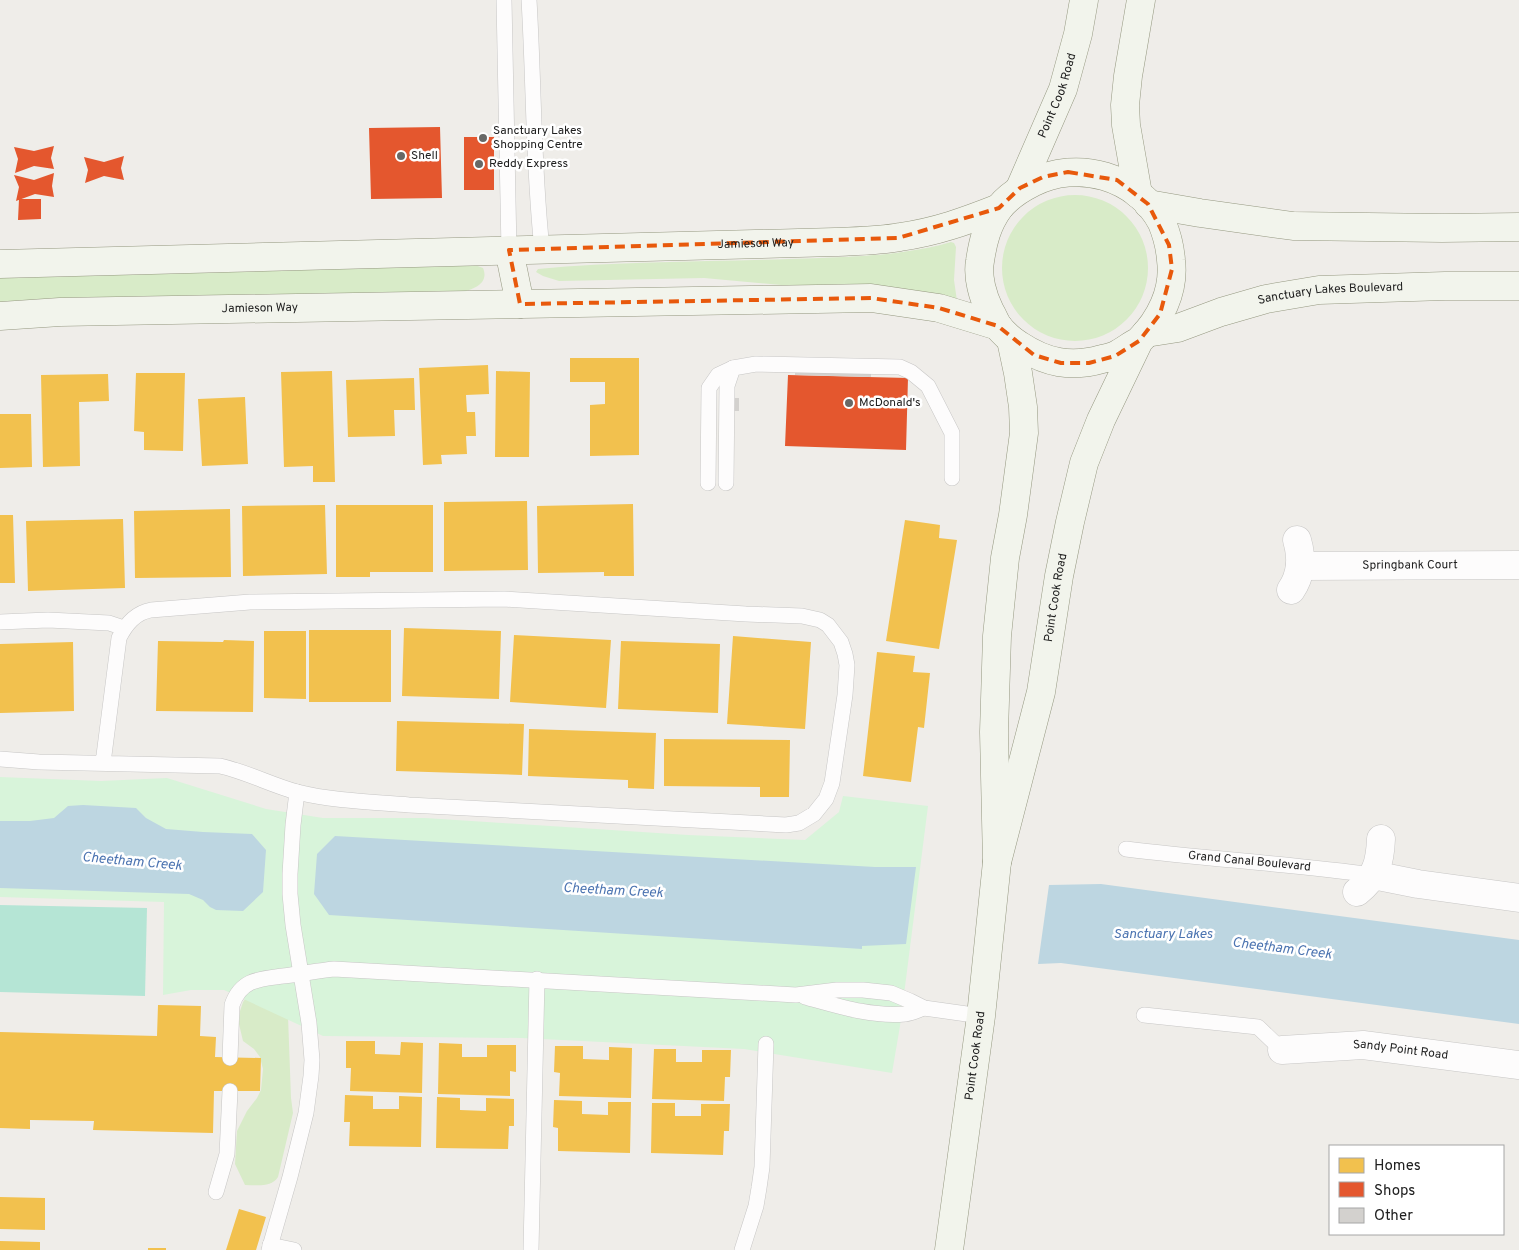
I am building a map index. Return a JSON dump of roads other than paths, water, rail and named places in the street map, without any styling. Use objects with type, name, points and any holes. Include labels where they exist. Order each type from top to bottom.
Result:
[{"type":"street","name":"Point Cook Road","points":[[1020,188],[1063,89],[1078,34],[1084,0]]},
{"type":"street","points":[[1141,0],[1125,105],[1126,125],[1143,199]]},
{"type":"street","points":[[1068,172],[1093,173],[1117,180],[1143,199],[1161,223],[1170,245],[1172,269],[1169,292],[1160,314],[1142,337],[1116,356],[1089,363],[1061,363],[1034,355],[1005,333],[983,298],[978,267],[984,236],[1000,208],[1020,188],[1043,177],[1068,172]]},
{"type":"street","points":[[1143,199],[1200,213],[1293,226],[1519,227]]},
{"type":"street","name":"Jamieson Way","points":[[0,264],[835,242],[898,238],[950,227],[1000,208]]},
{"type":"street","points":[[509,250],[520,304]]},
{"type":"street","name":"Sanctuary Lakes Boulevard","points":[[1142,337],[1178,328],[1221,312],[1266,299],[1319,290],[1519,286]]},
{"type":"street","name":"Jamieson Way","points":[[0,316],[60,312],[871,298],[938,308],[1005,333]]},
{"type":"street","name":"Point Cook Road","points":[[949,1250],[981,1016],[996,862],[994,732],[996,636],[1005,558],[1024,433],[1023,406],[1018,373],[1005,333]]},
{"type":"street","name":"Point Cook Road","points":[[996,862],[1041,692],[1059,576],[1084,463],[1101,420],[1142,337]]},
{"type":"street","name":"Springbank Court","points":[[1296,540],[1300,554],[1296,578],[1519,565]]},
{"type":"street","points":[[1365,884],[1380,853],[1381,839]]},
{"type":"street","name":"Grand Canal Boulevard","points":[[1365,884],[1418,884],[1519,898]]},
{"type":"street","name":"Sandy Point Road","points":[[1282,1050],[1363,1045],[1519,1065]]},
{"type":"lane","points":[[504,0],[509,250]]},
{"type":"lane","points":[[529,0],[534,79],[535,150],[542,250]]},
{"type":"lane","points":[[708,482],[709,388],[718,375],[733,368],[756,364],[900,367],[911,372],[928,386],[952,433],[952,478]]},
{"type":"lane","points":[[726,483],[727,386],[733,368]]},
{"type":"lane","points":[[0,759],[39,762],[220,766],[235,769],[270,784],[297,792],[348,800],[409,805],[778,825],[799,823],[814,814],[821,807],[830,791],[847,677],[845,654],[841,642],[828,625],[812,617],[504,599],[250,602],[142,611],[124,628],[119,638],[103,763]]},
{"type":"lane","points":[[0,622],[48,620],[109,623],[124,628]]},
{"type":"lane","points":[[294,1250],[270,1247],[306,1113],[311,1076],[311,1045],[302,973],[293,925],[290,874],[297,792]]},
{"type":"lane","name":"Grand Canal Boulevard","points":[[1126,849],[1335,870],[1365,884]]},
{"type":"lane","points":[[230,1058],[232,1005],[235,997],[245,986],[255,980],[334,969],[796,994],[837,990],[863,990],[891,993],[924,1008],[981,1016]]},
{"type":"lane","points":[[531,1250],[537,979]]},
{"type":"lane","points":[[796,994],[868,1012],[907,1014],[924,1008]]},
{"type":"lane","points":[[1144,1015],[1258,1028],[1282,1050]]},
{"type":"lane","points":[[742,1250],[756,1206],[762,1167],[766,1044]]},
{"type":"lane","points":[[216,1192],[227,1154],[230,1091]]},
{"type":"water","name":"Cheetham Creek","points":[[68,806],[136,808],[146,818],[166,829],[252,834],[266,850],[263,892],[243,911],[216,910],[203,900],[189,894],[0,888],[0,821],[30,821],[54,818]]},
{"type":"water","name":"Cheetham Creek","points":[[335,836],[875,867],[916,867],[906,944],[862,946],[862,949],[329,915],[314,894],[317,854]]},
{"type":"water","name":"Sanctuary Lakes","points":[[1101,884],[1519,940],[1519,1024],[1061,963],[1038,964],[1049,885]]},
{"type":"place","name":"Sanctuary Lakes Shopping Centre","points":[[483,138]]},
{"type":"place","name":"Shell","points":[[401,156]]},
{"type":"place","name":"Reddy Express","points":[[479,164]]},
{"type":"place","name":"McDonald's","points":[[849,403]]}]
